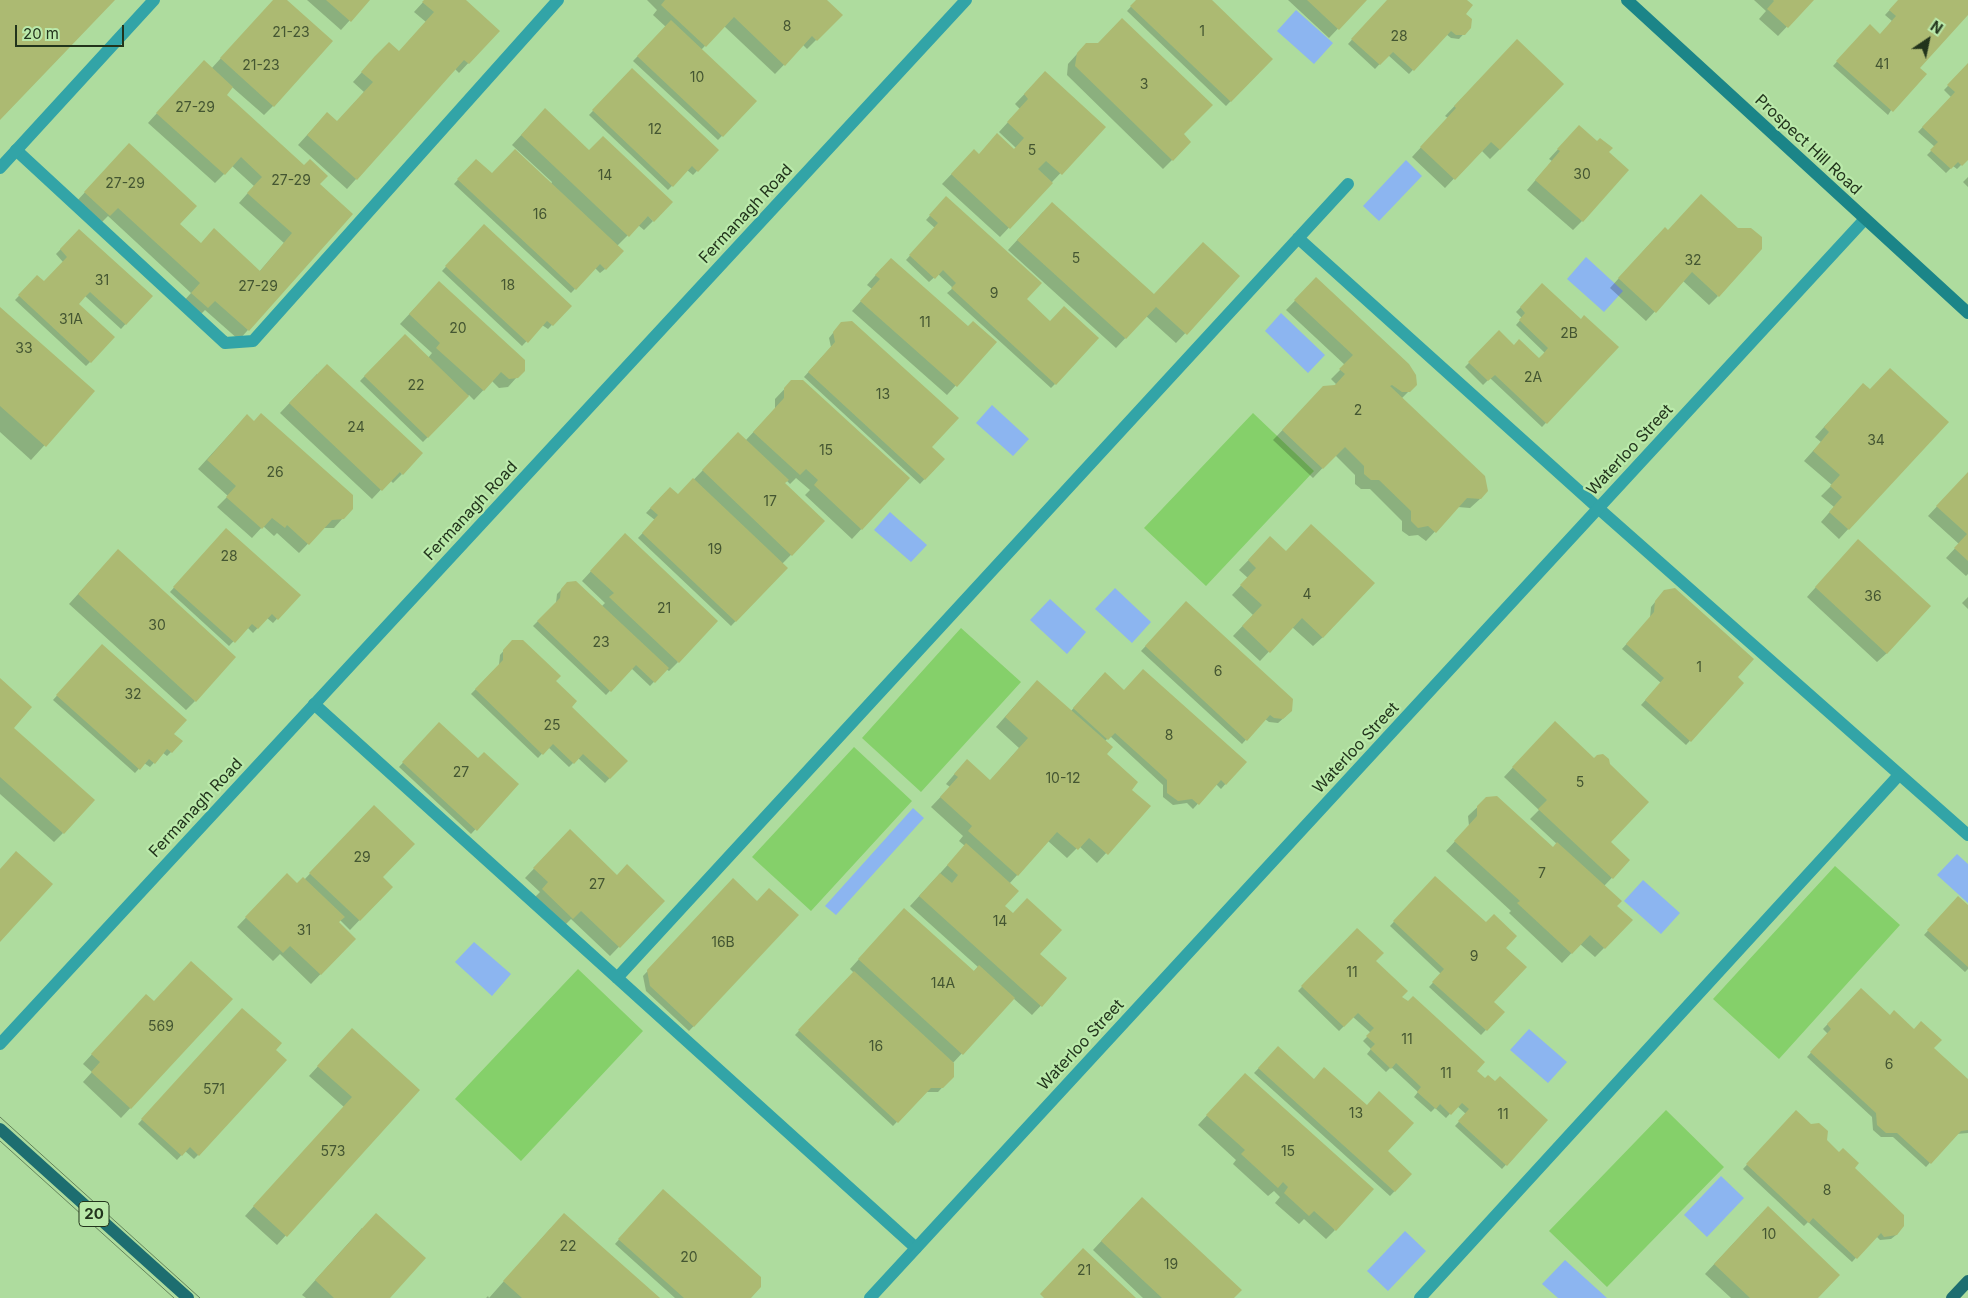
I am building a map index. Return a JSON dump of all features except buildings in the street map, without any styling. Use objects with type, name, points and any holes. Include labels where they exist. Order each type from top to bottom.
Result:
[{"type":"main road","name":"Prospect Hill Road","points":[[1627,0],[1968,313]]},
{"type":"main road","name":"20","points":[[0,1129],[188,1298]]},
{"type":"main road","points":[[1952,1298],[1968,1281]]},
{"type":"street","points":[[0,168],[154,0]]},
{"type":"street","points":[[16,150],[225,343],[253,341],[558,0]]},
{"type":"street","name":"Fermanagh Road","points":[[0,1044],[966,0]]},
{"type":"street","points":[[617,978],[1348,184]]},
{"type":"street","name":"Waterloo Street","points":[[870,1298],[1865,219]]},
{"type":"street","points":[[1298,238],[1598,508],[1968,835]]},
{"type":"street","points":[[314,704],[916,1248]]},
{"type":"street","points":[[1420,1298],[1900,775]]},
{"type":"green space","points":[[1253,413],[1314,471],[1206,586],[1144,528]]},
{"type":"green space","points":[[961,628],[1021,682],[921,792],[862,738]]},
{"type":"green space","points":[[854,747],[912,801],[811,911],[752,857]]},
{"type":"green space","points":[[1835,866],[1900,925],[1779,1059],[1713,999]]},
{"type":"green space","points":[[578,969],[643,1031],[521,1161],[455,1099]]},
{"type":"green space","points":[[1666,1110],[1724,1167],[1607,1287],[1549,1231]]},
{"type":"water","points":[[1296,10],[1333,43],[1314,64],[1277,31]]},
{"type":"water","points":[[1406,160],[1422,176],[1379,221],[1363,206]]},
{"type":"water","points":[[1586,257],[1623,291],[1604,312],[1567,279]]},
{"type":"water","points":[[1281,313],[1325,355],[1308,373],[1265,331]]},
{"type":"water","points":[[992,405],[1029,439],[1013,456],[976,423]]},
{"type":"water","points":[[890,512],[927,545],[911,562],[874,530]]},
{"type":"water","points":[[1115,588],[1151,622],[1132,643],[1095,609]]},
{"type":"water","points":[[1050,599],[1086,632],[1067,654],[1030,620]]},
{"type":"water","points":[[913,808],[924,818],[836,915],[825,906]]},
{"type":"water","points":[[1957,854],[1968,864],[1968,903],[1937,875]]},
{"type":"water","points":[[1643,880],[1680,913],[1661,934],[1624,901]]},
{"type":"water","points":[[474,942],[511,974],[492,996],[455,962]]},
{"type":"water","points":[[1529,1029],[1567,1062],[1548,1083],[1510,1050]]},
{"type":"water","points":[[1721,1176],[1744,1198],[1707,1237],[1684,1215]]},
{"type":"water","points":[[1405,1231],[1426,1251],[1388,1291],[1367,1271]]},
{"type":"water","points":[[1565,1260],[1607,1298],[1558,1298],[1542,1284]]},
{"type":"tram line","points":[[0,1117],[200,1298]]},
{"type":"tram line","points":[[0,1141],[174,1298]]}]
